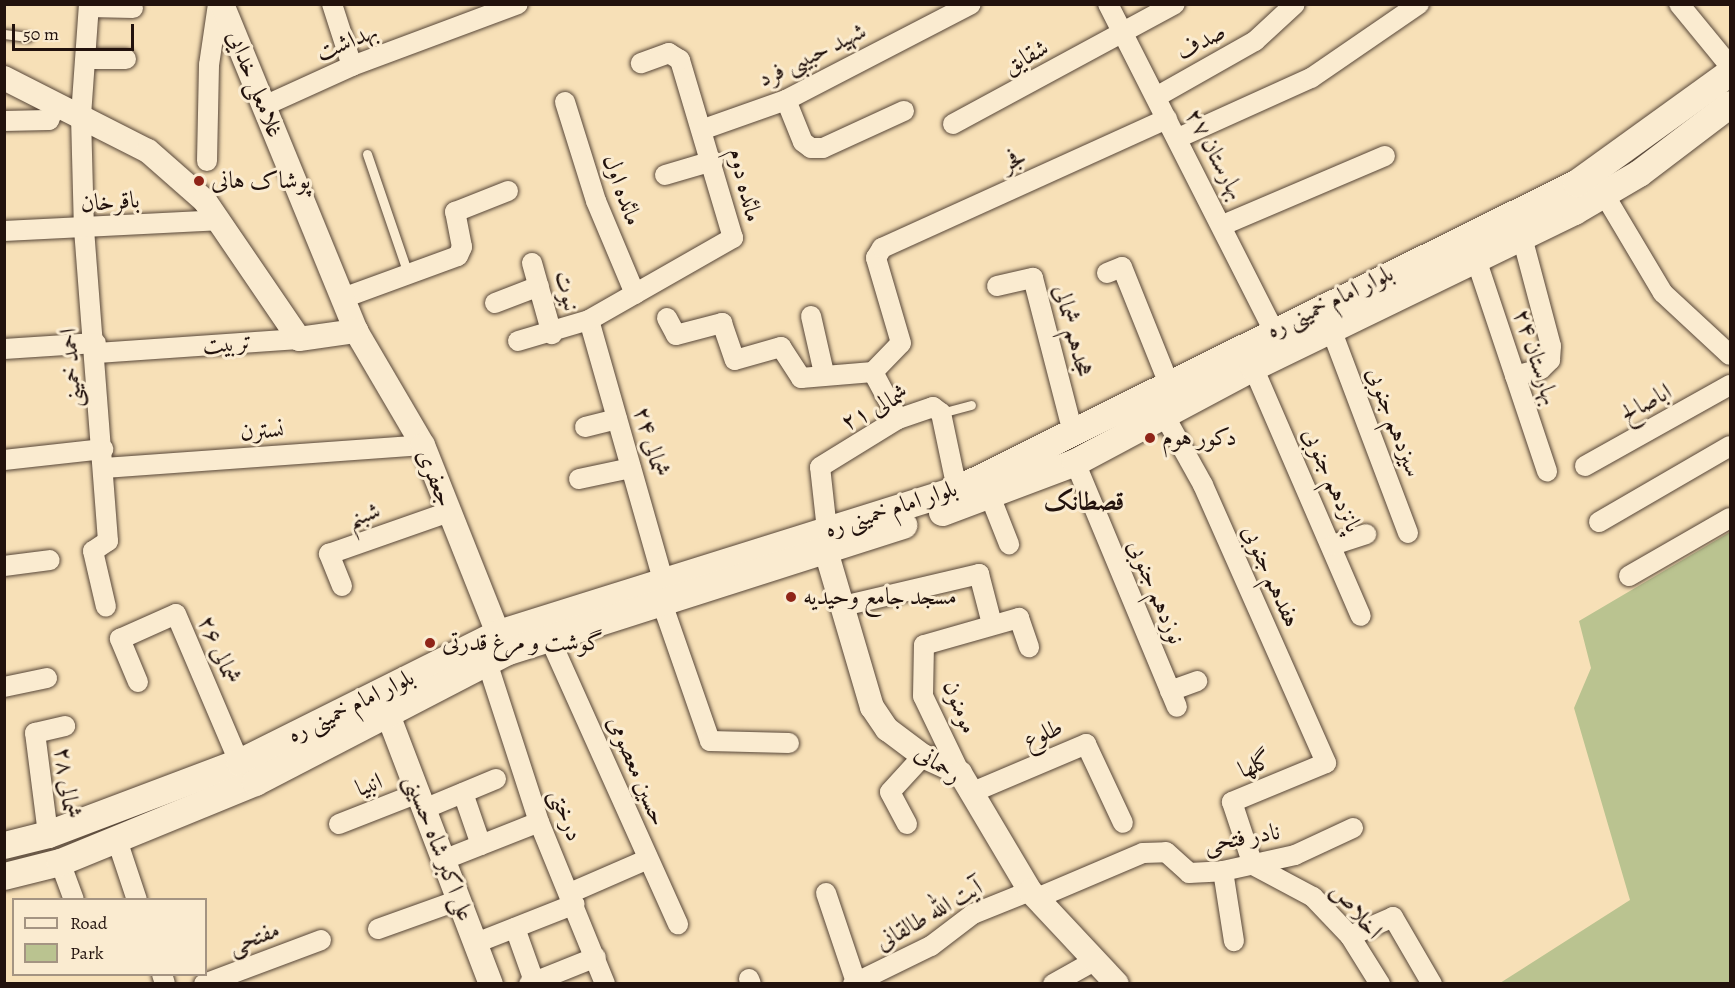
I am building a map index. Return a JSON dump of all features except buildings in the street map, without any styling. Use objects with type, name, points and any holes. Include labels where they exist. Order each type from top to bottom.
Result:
[{"type":"main road","name":"بلوار امام خمینی ره","points":[[826,541],[957,489],[1073,433],[1273,329],[1576,183],[1731,72]]},
{"type":"main road","name":"بلوار امام خمینی ره","points":[[4,845],[48,834],[239,762],[498,633],[663,591],[826,541],[990,496],[1076,462],[1162,413],[1522,237],[1604,194],[1731,104]]},
{"type":"main road","name":"بلوار امام خمینی ره","points":[[4,876],[60,862],[255,782],[487,662],[663,591]]},
{"type":"street","name":"غلامعلی خدایی","points":[[220,4],[356,331]]},
{"type":"street","points":[[207,161],[209,65],[220,4]]},
{"type":"street","points":[[332,4],[352,66]]},
{"type":"street","name":"بهداشت","points":[[264,106],[352,66],[518,4]]},
{"type":"street","name":"شهید حبیبی فرد","points":[[704,129],[786,100],[970,4]]},
{"type":"street","name":"بهارستان ۲۷","points":[[1108,4],[1224,225],[1273,329]]},
{"type":"street","name":"شقایق","points":[[953,124],[1175,4]]},
{"type":"street","name":"صدف","points":[[1156,97],[1255,42],[1295,4]]},
{"type":"street","points":[[1178,138],[1311,78],[1419,4]]},
{"type":"street","points":[[1679,4],[1731,66]]},
{"type":"street","points":[[89,6],[133,8]]},
{"type":"street","name":"احمد خمینی","points":[[89,6],[88,59],[81,116],[84,229],[96,348],[108,541],[93,551],[106,607]]},
{"type":"street","name":"مائده دوم","points":[[518,341],[552,334],[589,320],[734,238],[704,129],[680,60],[669,53],[641,63]]},
{"type":"street","points":[[88,59],[126,59]]},
{"type":"street","points":[[4,78],[148,151],[206,201],[299,339]]},
{"type":"street","points":[[786,100],[803,142],[812,148],[823,148],[904,111]]},
{"type":"street","name":"مائده اول","points":[[565,102],[597,201],[635,294]]},
{"type":"street","points":[[4,121],[49,120],[56,104]]},
{"type":"street","name":"فجر","points":[[873,372],[901,343],[876,258],[882,248],[1167,119]]},
{"type":"street","points":[[1224,225],[1385,156]]},
{"type":"street","points":[[664,175],[713,161]]},
{"type":"street","points":[[343,298],[458,256],[462,247],[455,212],[508,191]]},
{"type":"street","points":[[1604,194],[1663,293],[1731,355]]},
{"type":"street","name":"باقرخان","points":[[4,231],[84,229],[218,220]]},
{"type":"street","points":[[1515,376],[1541,369],[1550,360],[1551,346],[1522,237]]},
{"type":"street","name":"بهارستان ۲۴","points":[[1476,259],[1547,471]]},
{"type":"street","name":"نبوت","points":[[532,263],[552,334]]},
{"type":"street","points":[[1107,273],[1122,267],[1169,384]]},
{"type":"street","name":"هجدهم شمالی","points":[[997,286],[1033,278],[1073,433]]},
{"type":"street","points":[[495,303],[539,286]]},
{"type":"street","points":[[812,316],[824,373]]},
{"type":"street","points":[[667,318],[676,335],[722,322],[735,360],[781,347],[801,378],[824,373],[873,372],[898,419]]},
{"type":"street","name":"۲۴ شمالی","points":[[589,320],[663,591],[710,741],[789,743]]},
{"type":"street","name":"سیزدهم جنوبی","points":[[1331,329],[1408,533]]},
{"type":"street","name":"تربیت","points":[[4,349],[96,348],[299,339],[356,331]]},
{"type":"street","name":"جعفری","points":[[356,331],[423,445],[498,633]]},
{"type":"street","name":"پانزدهم جنوبی","points":[[1253,367],[1333,545],[1361,616]]},
{"type":"street","name":"اباصالح","points":[[1585,466],[1731,385]]},
{"type":"street","name":"۲۱ شمالی","points":[[826,541],[820,467],[898,419],[933,407],[941,413],[957,489]]},
{"type":"street","name":"هفدهم جنوبی","points":[[1162,413],[1203,485],[1326,763]]},
{"type":"street","points":[[585,427],[617,419]]},
{"type":"street","name":"نسترن","points":[[4,460],[423,445]]},
{"type":"street","points":[[1599,522],[1731,446]]},
{"type":"street","name":"نوزدهم جنوبی","points":[[1076,462],[1174,699],[1197,681]]},
{"type":"street","points":[[579,479],[631,468]]},
{"type":"street","points":[[990,496],[1009,544]]},
{"type":"street","name":"شبنم","points":[[342,586],[329,554],[449,512]]},
{"type":"street","points":[[1629,576],[1731,518]]},
{"type":"street","points":[[1333,545],[1366,534]]},
{"type":"street","name":"رحمانی","points":[[826,541],[872,707],[887,729],[923,756],[967,783],[1034,894],[1118,984]]},
{"type":"street","points":[[4,566],[50,560]]},
{"type":"street","points":[[843,606],[979,574],[992,624]]},
{"type":"street","name":"۲۶ شمالی","points":[[138,682],[120,639],[176,614],[239,762]]},
{"type":"street","name":"مومنون","points":[[967,783],[923,696],[924,645],[1019,618],[1029,647]]},
{"type":"street","name":"حسین معصومی","points":[[549,637],[646,860],[678,924]]},
{"type":"street","name":"درختی","points":[[487,662],[539,822],[596,957],[605,984]]},
{"type":"street","points":[[4,687],[47,678]]},
{"type":"street","name":"علی اکبر شاه حسینی","points":[[387,712],[491,984]]},
{"type":"street","name":"۲۸ شمالی","points":[[48,834],[35,733],[65,726]]},
{"type":"street","name":"طلوع","points":[[967,783],[1086,744],[1123,823]]},
{"type":"street","points":[[907,824],[890,792],[923,756]]},
{"type":"street","name":"گلها","points":[[1253,866],[1232,802],[1326,763]]},
{"type":"street","name":"انبیا","points":[[339,824],[421,801],[463,793],[496,779]]},
{"type":"street","points":[[463,793],[481,845]]},
{"type":"street","points":[[443,860],[539,822]]},
{"type":"street","name":"نادر فتحی","points":[[1034,894],[1143,853],[1166,852],[1189,873],[1224,871],[1295,855],[1353,828]]},
{"type":"street","points":[[117,840],[136,898]]},
{"type":"street","points":[[476,943],[514,928],[646,860]]},
{"type":"street","points":[[60,862],[73,898]]},
{"type":"street","name":"اخلاص","points":[[1253,866],[1313,897],[1350,936],[1380,984]]},
{"type":"street","points":[[1224,871],[1234,941]]},
{"type":"street","points":[[826,892],[854,983]]},
{"type":"street","name":"آیت الله طالقانی","points":[[854,983],[931,946],[973,914],[1034,894]]},
{"type":"street","points":[[378,929],[459,900]]},
{"type":"street","points":[[1350,936],[1393,917],[1432,984]]},
{"type":"street","points":[[514,928],[533,983],[596,957]]},
{"type":"street","name":"مفتحی","points":[[204,984],[321,940]]},
{"type":"street","points":[[1053,984],[1096,960]]},
{"type":"lane","points":[[4,34],[28,37]]},
{"type":"lane","points":[[366,154],[408,274]]},
{"type":"lane","points":[[941,413],[970,405]]},
{"type":"green space","points":[[1730,532],[1730,983],[1500,983],[1630,900],[1574,708],[1591,668],[1579,621]]},
{"type":"place","name":"پوشاک هانی","points":[[199,181]]},
{"type":"place","name":"دکور هوم","points":[[1150,438]]},
{"type":"place","name":"مسجد جامع وحیدیه","points":[[791,597]]},
{"type":"place","name":"گوشت و مرغ قدرتی","points":[[430,643]]},
{"type":"district","name":"قصطانک","points":[[1084,502]]}]
